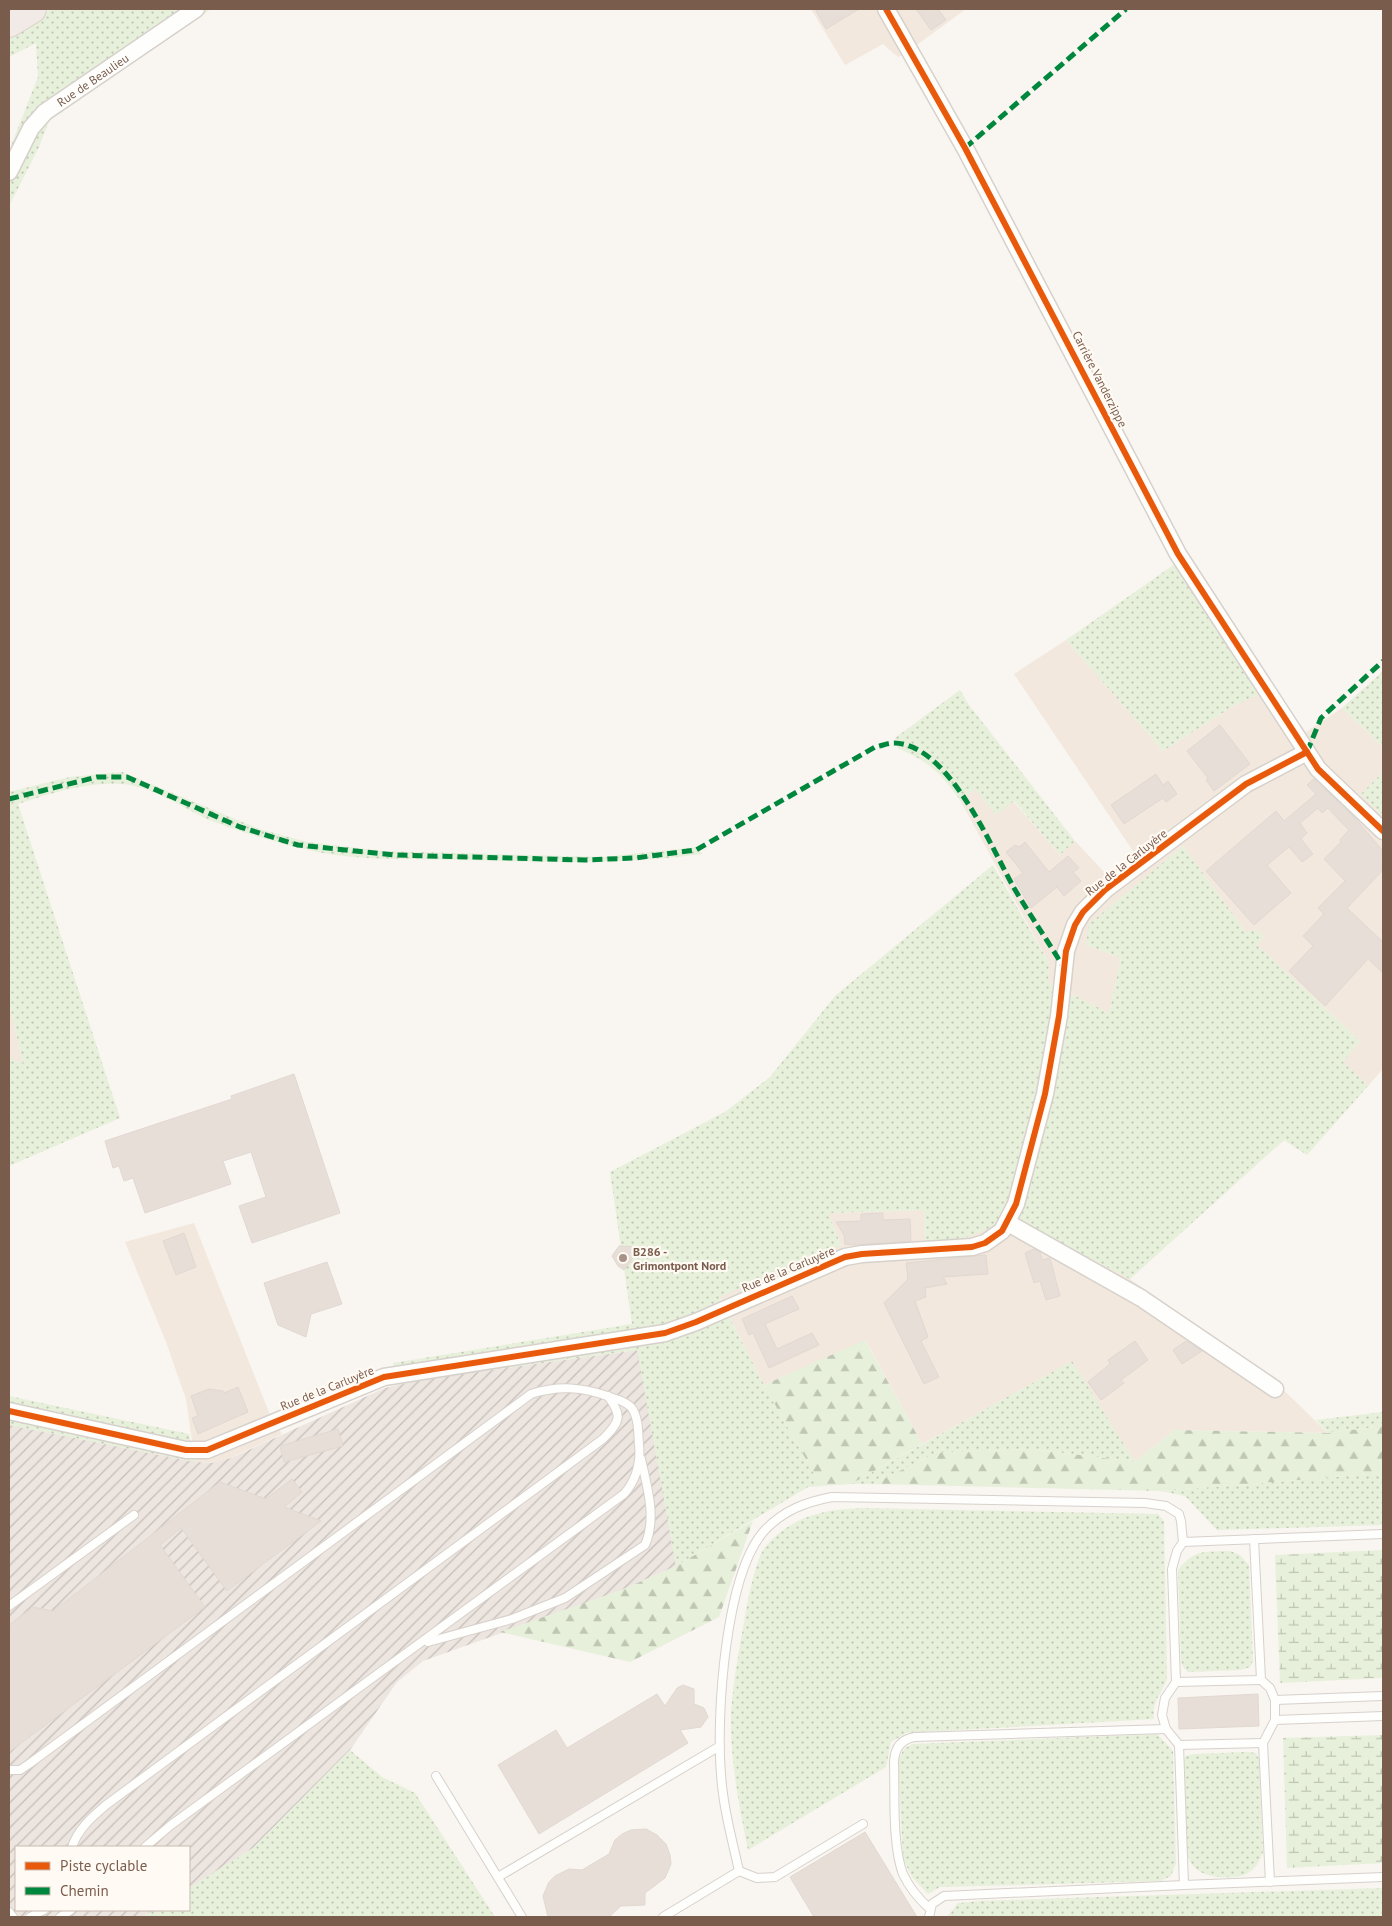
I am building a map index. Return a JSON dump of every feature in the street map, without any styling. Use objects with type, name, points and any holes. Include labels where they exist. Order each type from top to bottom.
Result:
[{"type":"highway","points":[[9,23],[32,9]]},
{"type":"street","name":"Rue de Beaulieu","points":[[9,172],[31,128],[45,112],[196,9]]},
{"type":"street","name":"Carrière Vanderzippe","points":[[886,9],[975,165],[1088,379],[1169,538],[1307,752]]},
{"type":"street","points":[[1307,752],[1323,774],[1383,831]]},
{"type":"street","name":"Rue de la Carluyère","points":[[9,1411],[186,1450],[207,1450],[384,1377],[665,1333],[696,1322],[845,1257],[862,1254],[972,1247],[995,1237],[1008,1222],[1016,1204],[1049,1073],[1059,1016],[1066,951],[1075,925],[1083,912],[1106,889],[1246,784],[1307,752]]},
{"type":"street","points":[[1008,1222],[1142,1298],[1275,1389]]},
{"type":"lane","points":[[9,1778],[531,1394],[547,1388],[567,1387],[595,1391],[631,1408],[637,1421],[640,1449],[651,1506],[649,1535],[645,1545],[565,1598],[512,1619],[439,1638],[414,1648]]},
{"type":"lane","points":[[72,1846],[75,1838],[86,1822],[106,1805],[603,1439],[613,1429],[618,1419],[618,1410],[608,1396]]},
{"type":"lane","points":[[145,1846],[171,1825],[624,1494],[632,1485],[638,1471],[640,1449]]},
{"type":"lane","points":[[739,1871],[723,1795],[720,1746],[725,1654],[738,1590],[758,1539],[774,1522],[797,1506],[832,1497],[848,1496],[1157,1504],[1166,1506],[1179,1514],[1182,1542],[1173,1560],[1172,1569],[1176,1682],[1165,1698],[1162,1715],[1166,1729],[1179,1744],[1184,1885]]},
{"type":"lane","points":[[9,1606],[134,1516]]},
{"type":"lane","points":[[1182,1542],[1383,1534]]},
{"type":"lane","points":[[1254,1540],[1261,1680]]},
{"type":"lane","points":[[1176,1682],[1261,1680],[1270,1688],[1275,1700],[1275,1720],[1263,1743],[1270,1882]]},
{"type":"lane","points":[[1275,1700],[1383,1696]]},
{"type":"lane","points":[[1275,1720],[1383,1716]]},
{"type":"lane","points":[[929,1908],[917,1896],[906,1879],[898,1854],[894,1762],[895,1752],[903,1742],[915,1738],[1166,1729]]},
{"type":"lane","points":[[1179,1744],[1263,1743]]},
{"type":"lane","points":[[498,1877],[720,1746]]},
{"type":"lane","points":[[9,1770],[20,1770]]},
{"type":"lane","points":[[436,1776],[522,1917]]},
{"type":"lane","points":[[739,1871],[758,1878],[775,1877],[862,1824]]},
{"type":"lane","points":[[663,1917],[739,1871]]},
{"type":"lane","points":[[929,1917],[929,1908],[935,1900],[944,1896],[1383,1877]]},
{"type":"lane","points":[[30,1917],[42,1911]]},
{"type":"lane","points":[[9,1912],[13,1917]]},
{"type":"shaded area","points":[[811,9],[966,9],[903,55],[898,57],[883,44],[845,65]]},
{"type":"shaded area","points":[[1066,640],[1163,751],[1235,705],[1273,688],[1306,732],[1342,708],[1383,747],[1383,772],[1361,794],[1383,816],[1383,1069],[1368,1086],[1343,1062],[1360,1041],[1257,945],[1264,936],[1246,932],[1183,846],[1086,945],[1121,958],[1109,1013],[1048,982],[1049,963],[960,800],[975,789],[1013,801],[1060,855],[1075,841],[1107,875],[1135,854],[1014,674]]},
{"type":"shaded area","points":[[9,1003],[23,1063],[9,1059]]},
{"type":"shaded area","points":[[924,1210],[925,1242],[1002,1213],[1130,1279],[1269,1376],[1328,1433],[1174,1430],[1135,1462],[1071,1362],[922,1444],[866,1341],[764,1385],[719,1296],[841,1245],[828,1213]]},
{"type":"shaded area","points":[[194,1223],[270,1415],[282,1434],[230,1458],[212,1463],[195,1462],[186,1399],[166,1342],[125,1242]]},
{"type":"shaded area","points":[[638,1350],[676,1566],[619,1591],[423,1661],[397,1682],[350,1750],[253,1848],[190,1887],[190,1846],[15,1846],[15,1911],[152,1911],[142,1917],[9,1917],[9,1425],[195,1462],[212,1463],[231,1458],[385,1388],[419,1380]]},
{"type":"green space","points":[[51,9],[211,9],[49,121],[39,147],[9,206],[9,151],[38,77],[36,43],[9,57],[9,35]]},
{"type":"green space","points":[[1175,564],[1273,688],[1235,705],[1163,751],[1066,640]]},
{"type":"green space","points":[[1383,671],[1383,747],[1342,708]]},
{"type":"green space","points":[[960,690],[969,705],[1075,841],[1060,855],[1014,801],[996,815],[975,789],[960,800],[934,769],[899,749],[895,738]]},
{"type":"green space","points":[[122,772],[259,829],[307,842],[383,851],[603,857],[698,847],[702,854],[644,860],[585,862],[354,857],[317,852],[251,834],[212,821],[157,793],[121,784],[94,785],[56,792],[18,804],[120,1118],[9,1166],[9,1059],[23,1063],[9,1003],[9,792],[70,777]]},
{"type":"green space","points":[[1383,772],[1383,816],[1361,794]]},
{"type":"green space","points":[[1183,846],[1246,932],[1257,930],[1264,936],[1257,945],[1360,1041],[1343,1062],[1368,1086],[1307,1155],[1284,1140],[1130,1279],[1002,1213],[997,1225],[968,1237],[925,1242],[924,1210],[828,1213],[841,1245],[719,1297],[764,1385],[821,1486],[808,1487],[676,1566],[637,1350],[419,1380],[399,1385],[393,1363],[632,1324],[610,1172],[725,1112],[770,1077],[835,996],[993,865],[1049,963],[1048,982],[1109,1013],[1121,958],[1086,945],[1089,924]]},
{"type":"green space","points":[[865,1340],[922,1444],[851,1484],[821,1486],[764,1385]]},
{"type":"green space","points":[[1072,1361],[1135,1462],[1032,1449],[936,1453],[873,1484],[851,1484]]},
{"type":"green space","points":[[9,1396],[189,1434],[195,1462],[9,1425]]},
{"type":"green space","points":[[1383,1412],[1383,1426],[1328,1433],[1316,1420]]},
{"type":"green space","points":[[1383,1426],[1383,1473],[1161,1491],[873,1484],[936,1453],[1032,1449],[1135,1462],[1174,1430],[1328,1433]]},
{"type":"green space","points":[[1383,1473],[1383,1525],[1217,1530],[1185,1496],[1161,1491]]},
{"type":"green space","points":[[861,1508],[1158,1514],[1164,1521],[1167,1678],[1154,1706],[1154,1719],[906,1733],[891,1742],[886,1767],[748,1850],[738,1800],[731,1714],[747,1605],[757,1566],[765,1547],[786,1528],[821,1513]]},
{"type":"green space","points":[[753,1521],[719,1617],[630,1662],[500,1632],[619,1591],[676,1566]]},
{"type":"green space","points":[[1383,1550],[1383,1678],[1280,1683],[1275,1555]]},
{"type":"green space","points":[[1230,1551],[1240,1555],[1249,1565],[1253,1661],[1250,1667],[1241,1670],[1188,1672],[1183,1667],[1181,1661],[1178,1570],[1189,1558],[1195,1555],[1207,1552]]},
{"type":"green space","points":[[1157,1734],[1173,1751],[1176,1863],[1171,1876],[1161,1881],[940,1887],[928,1894],[912,1877],[903,1859],[898,1760],[904,1749],[912,1744]]},
{"type":"green space","points":[[1383,1735],[1383,1863],[1287,1868],[1283,1738]]},
{"type":"green space","points":[[350,1750],[382,1777],[415,1793],[495,1917],[142,1917],[152,1911],[190,1911],[190,1887],[253,1848]]},
{"type":"green space","points":[[1256,1753],[1259,1759],[1263,1852],[1255,1867],[1244,1875],[1233,1877],[1210,1876],[1195,1868],[1188,1855],[1184,1815],[1183,1763],[1186,1756],[1193,1754]]},
{"type":"green space","points":[[1383,1888],[1383,1917],[947,1917],[958,1903],[981,1901]]},
{"type":"building","points":[[815,9],[859,9],[826,29]]},
{"type":"building","points":[[916,9],[938,9],[946,20],[931,30]]},
{"type":"building","points":[[1220,725],[1250,764],[1214,791],[1206,780],[1208,778],[1187,751]]},
{"type":"building","points":[[1156,774],[1163,785],[1168,781],[1177,794],[1166,802],[1163,798],[1124,824],[1111,805]]},
{"type":"building","points":[[1314,779],[1353,816],[1383,851],[1383,870],[1347,908],[1383,942],[1383,973],[1368,959],[1325,1006],[1289,971],[1313,946],[1303,936],[1324,914],[1318,908],[1345,881],[1324,859],[1341,842],[1340,840],[1349,830],[1328,808],[1322,813],[1318,808],[1300,823],[1307,833],[1301,839],[1313,854],[1302,862],[1289,847],[1267,865],[1291,893],[1254,925],[1206,871],[1276,811],[1284,821],[1316,794],[1307,785]]},
{"type":"building","points":[[1025,842],[1049,872],[1068,856],[1079,868],[1073,872],[1081,881],[1064,896],[1057,887],[1031,908],[1014,879],[1023,873],[1006,852],[1015,845],[1019,847]]},
{"type":"building","points":[[294,1074],[340,1213],[252,1243],[239,1206],[266,1197],[251,1152],[223,1161],[231,1184],[145,1213],[133,1178],[124,1181],[119,1166],[113,1168],[105,1141],[232,1099],[231,1096]]},
{"type":"building","points":[[883,1213],[883,1220],[910,1219],[911,1241],[845,1244],[844,1235],[836,1222],[861,1221],[861,1214]]},
{"type":"building","points":[[184,1233],[196,1267],[176,1275],[163,1241]]},
{"type":"building","name":"B286 - Grimontpont Nord","points":[[619,1246],[641,1247],[624,1270],[618,1266],[612,1256]]},
{"type":"building","points":[[1034,1249],[1040,1252],[1042,1260],[1050,1258],[1060,1296],[1046,1300],[1040,1281],[1034,1283],[1025,1253]]},
{"type":"building","points":[[986,1255],[988,1274],[943,1277],[947,1284],[925,1288],[926,1297],[915,1301],[928,1337],[921,1341],[939,1377],[924,1384],[884,1303],[908,1279],[906,1263]]},
{"type":"building","points":[[327,1262],[342,1304],[311,1314],[306,1337],[278,1325],[264,1283]]},
{"type":"building","points":[[792,1296],[799,1309],[765,1324],[777,1349],[812,1333],[819,1345],[769,1368],[753,1333],[749,1335],[742,1319]]},
{"type":"building","points":[[1135,1341],[1148,1360],[1121,1380],[1124,1383],[1101,1400],[1088,1382],[1110,1364],[1108,1360]]},
{"type":"building","points":[[1186,1341],[1202,1351],[1182,1364],[1173,1350]]},
{"type":"building","points":[[238,1387],[248,1412],[198,1434],[192,1418],[198,1416],[191,1396],[209,1389],[223,1391],[224,1393]]},
{"type":"building","points":[[338,1429],[343,1446],[284,1462],[280,1446]]},
{"type":"building","points":[[292,1479],[302,1492],[284,1507],[321,1521],[227,1591],[181,1528],[160,1545],[205,1607],[9,1752],[9,1625],[33,1607],[53,1611],[220,1482],[266,1499]]},
{"type":"building","points":[[683,1685],[694,1689],[694,1704],[704,1708],[708,1717],[701,1727],[680,1730],[688,1743],[539,1834],[498,1765],[556,1730],[567,1748],[657,1694],[665,1706],[677,1688]]},
{"type":"building","points":[[1258,1694],[1259,1726],[1179,1729],[1178,1698]]},
{"type":"building","points":[[646,1829],[657,1835],[666,1844],[671,1864],[665,1878],[645,1893],[645,1905],[621,1906],[609,1917],[548,1917],[543,1896],[549,1882],[555,1876],[569,1869],[582,1870],[609,1854],[615,1840],[622,1834],[631,1830]]},
{"type":"building","points":[[865,1832],[917,1917],[814,1917],[790,1877]]},
{"type":"marked path","points":[[965,148],[1126,9]]},
{"type":"marked path","points":[[1307,752],[1321,718],[1383,661]]},
{"type":"marked path","points":[[9,799],[97,777],[127,777],[240,827],[298,845],[394,855],[585,860],[635,858],[696,850],[875,747],[894,743],[914,748],[933,760],[966,800],[1014,888],[1063,966]]},
{"type":"cycle path","points":[[886,9],[965,148],[1178,554],[1318,769],[1383,831]]},
{"type":"cycle path","points":[[9,1411],[186,1450],[207,1450],[384,1377],[665,1333],[696,1322],[845,1257],[862,1254],[972,1247],[985,1243],[1002,1231],[1016,1204],[1045,1094],[1059,1016],[1066,951],[1075,925],[1083,912],[1106,889],[1246,784],[1307,752]]},
{"type":"place","name":"B286 - Grimontpont Nord","points":[[623,1258]]}]
